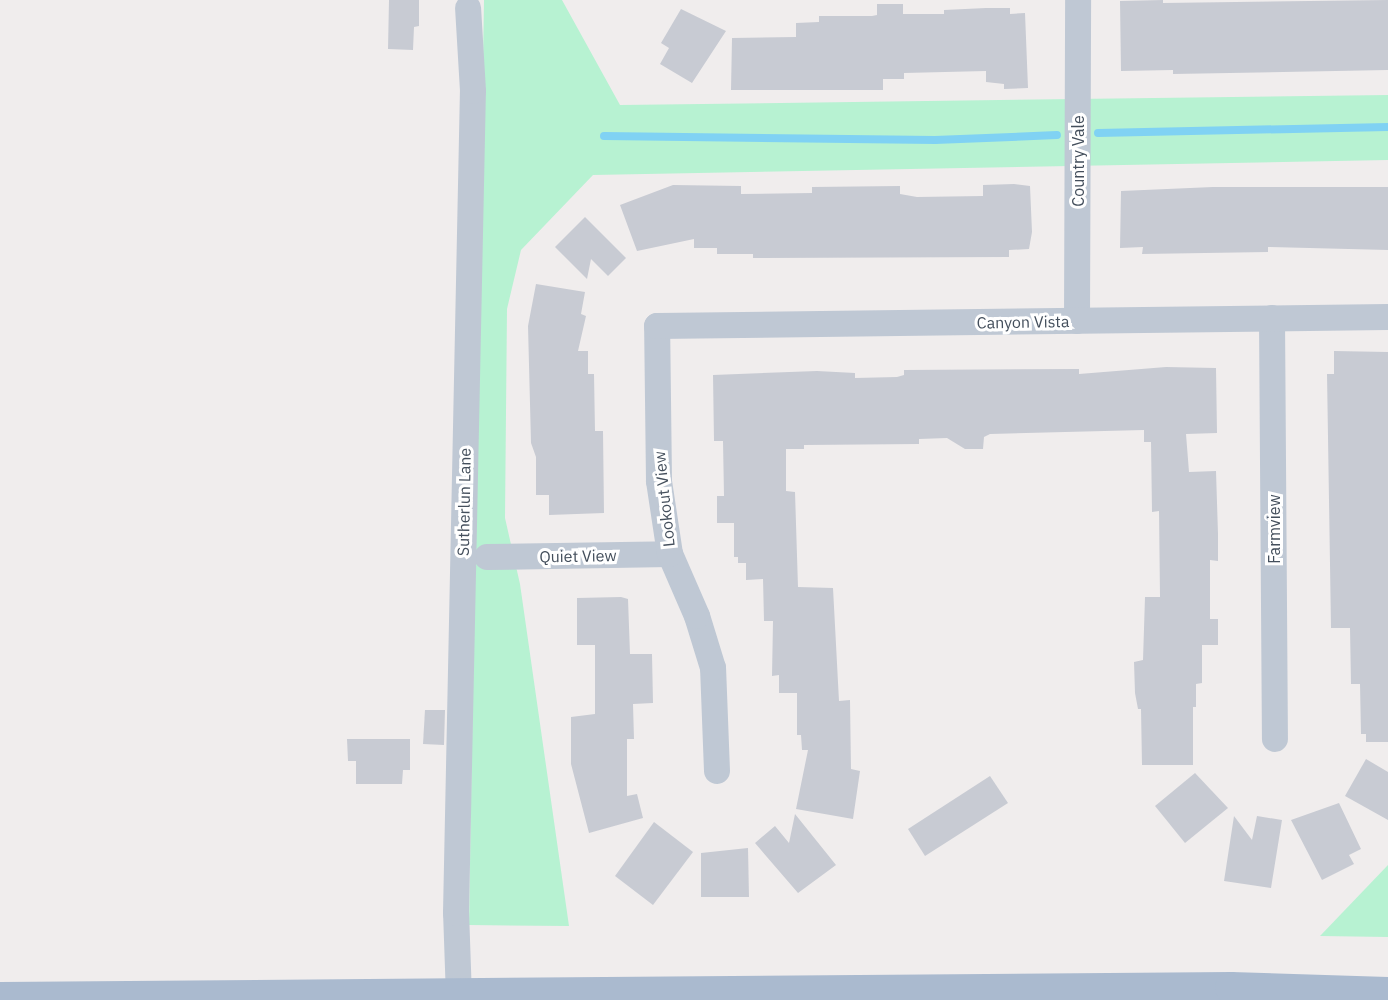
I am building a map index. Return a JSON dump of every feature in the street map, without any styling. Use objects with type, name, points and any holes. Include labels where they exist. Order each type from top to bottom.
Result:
[{"type":"main road","points":[[7,999],[1231,988],[1388,993]]},
{"type":"street","name":"Country Vale","points":[[1077,321],[1078,0]]},
{"type":"street","name":"Sutherlun Lane","points":[[459,996],[456,914],[473,91],[468,8]]},
{"type":"street","name":"Canyon Vista","points":[[657,326],[1388,317]]},
{"type":"street","name":"Farmview","points":[[1272,318],[1275,740]]},
{"type":"street","name":"Lookout View","points":[[657,326],[659,482],[670,554],[697,616],[713,668],[717,771]]},
{"type":"street","name":"Quiet View","points":[[487,557],[670,554]]},
{"type":"green space","points":[[484,0],[562,0],[620,105],[1388,95],[1388,160],[593,175],[521,250],[507,309],[505,518],[520,584],[569,926],[469,925]]},
{"type":"green space","points":[[1388,865],[1388,937],[1320,936]]},
{"type":"building","points":[[389,0],[419,0],[419,26],[414,27],[413,50],[388,49]]},
{"type":"building","points":[[1163,0],[1163,3],[1388,0],[1388,70],[1173,74],[1173,70],[1121,71],[1120,1]]},
{"type":"building","points":[[877,4],[903,4],[903,14],[944,14],[944,10],[986,8],[1010,8],[1010,14],[1025,13],[1028,88],[1004,89],[1004,84],[986,82],[986,71],[904,73],[904,79],[883,79],[883,90],[731,90],[732,38],[796,37],[796,23],[819,22],[819,16],[877,15]]},
{"type":"building","points":[[681,9],[726,31],[692,83],[660,64],[669,48],[661,43]]},
{"type":"building","points":[[673,185],[741,186],[741,194],[812,193],[812,187],[900,186],[900,194],[917,197],[983,196],[983,185],[1030,186],[1032,232],[1029,249],[1009,250],[1009,257],[753,258],[753,254],[717,254],[717,248],[694,248],[694,239],[637,251],[620,205]]},
{"type":"building","points":[[1213,187],[1388,187],[1388,250],[1268,247],[1268,252],[1142,254],[1143,247],[1120,248],[1121,191]]},
{"type":"building","points":[[585,217],[626,258],[608,276],[591,259],[587,279],[555,247]]},
{"type":"building","points":[[536,284],[585,292],[581,314],[586,316],[578,351],[588,351],[588,374],[594,374],[595,431],[603,431],[604,513],[549,515],[549,495],[536,495],[536,457],[531,443],[528,326]]},
{"type":"building","points":[[1334,351],[1388,352],[1388,742],[1366,742],[1366,734],[1361,734],[1360,684],[1351,684],[1350,628],[1331,628],[1327,374],[1334,374]]},
{"type":"building","points":[[1166,367],[1216,368],[1217,433],[1186,434],[1189,472],[1216,471],[1218,534],[1218,561],[1210,560],[1210,619],[1218,619],[1218,645],[1202,645],[1202,683],[1196,684],[1196,707],[1193,707],[1193,765],[1142,765],[1141,709],[1138,709],[1135,693],[1134,662],[1143,660],[1145,597],[1160,597],[1159,511],[1152,512],[1151,442],[1144,442],[1144,430],[990,434],[984,437],[983,449],[965,449],[947,438],[919,439],[919,444],[804,445],[804,449],[786,449],[786,491],[795,492],[798,587],[833,588],[839,701],[850,700],[851,769],[860,771],[853,819],[796,809],[808,750],[802,750],[801,735],[797,735],[797,693],[779,693],[779,675],[772,676],[773,621],[764,621],[763,579],[746,580],[746,563],[738,563],[738,557],[734,557],[734,523],[717,523],[717,496],[724,496],[723,441],[714,441],[713,375],[817,371],[855,373],[855,378],[897,377],[904,375],[904,370],[1079,369],[1079,374]]},
{"type":"building","points":[[621,597],[628,599],[630,654],[652,654],[653,703],[633,704],[634,739],[627,739],[627,796],[637,794],[643,818],[589,833],[571,764],[571,717],[595,714],[595,645],[577,645],[577,598]]},
{"type":"building","points":[[425,710],[445,710],[444,745],[423,744]]},
{"type":"building","points":[[347,739],[410,739],[410,770],[403,770],[402,784],[356,784],[356,761],[348,761]]},
{"type":"building","points":[[1366,759],[1388,772],[1388,820],[1345,796]]},
{"type":"building","points":[[1195,773],[1228,808],[1185,843],[1155,806]]},
{"type":"building","points":[[990,776],[1008,803],[925,856],[908,829]]},
{"type":"building","points":[[1339,803],[1361,849],[1349,855],[1354,864],[1322,880],[1291,820]]},
{"type":"building","points":[[795,814],[836,865],[798,893],[755,843],[775,826],[789,843]]},
{"type":"building","points":[[1234,816],[1252,840],[1257,816],[1282,820],[1271,888],[1224,881]]},
{"type":"building","points":[[654,822],[693,852],[653,905],[615,876]]},
{"type":"building","points":[[748,848],[749,897],[701,897],[701,853]]},
{"type":"waterway","points":[[1098,133],[1388,127]]},
{"type":"waterway","points":[[604,136],[935,140],[1057,135]]}]
